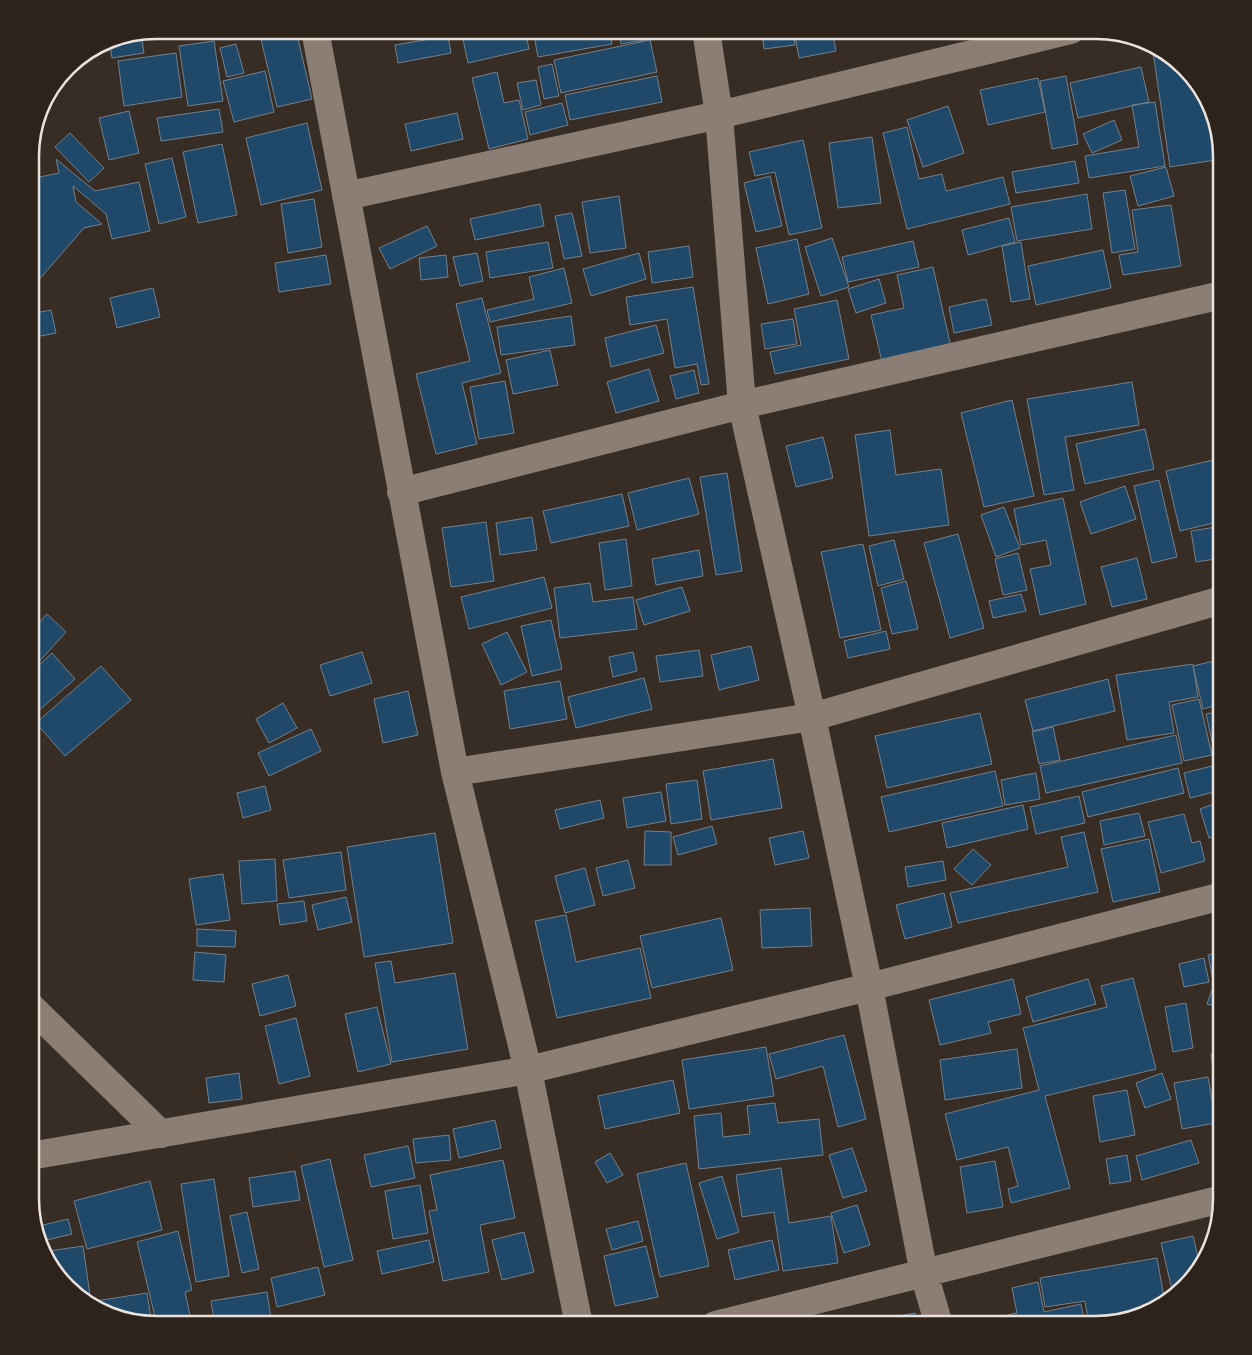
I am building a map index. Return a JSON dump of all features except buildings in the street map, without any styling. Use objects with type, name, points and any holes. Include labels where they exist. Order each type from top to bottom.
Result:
[{"type":"street","points":[[317,39],[454,772],[528,1070],[577,1316]]},
{"type":"street","points":[[707,39],[719,115],[742,405],[812,717],[868,987],[924,1274],[936,1316]]},
{"type":"street","points":[[346,196],[719,115],[1034,39]]},
{"type":"street","points":[[401,492],[742,405],[1213,297]]},
{"type":"street","points":[[454,772],[812,717],[1213,603]]},
{"type":"street","points":[[39,1154],[528,1070],[868,987],[1213,898]]},
{"type":"street","points":[[39,1015],[161,1134]]},
{"type":"street","points":[[752,1316],[1213,1201]]}]
